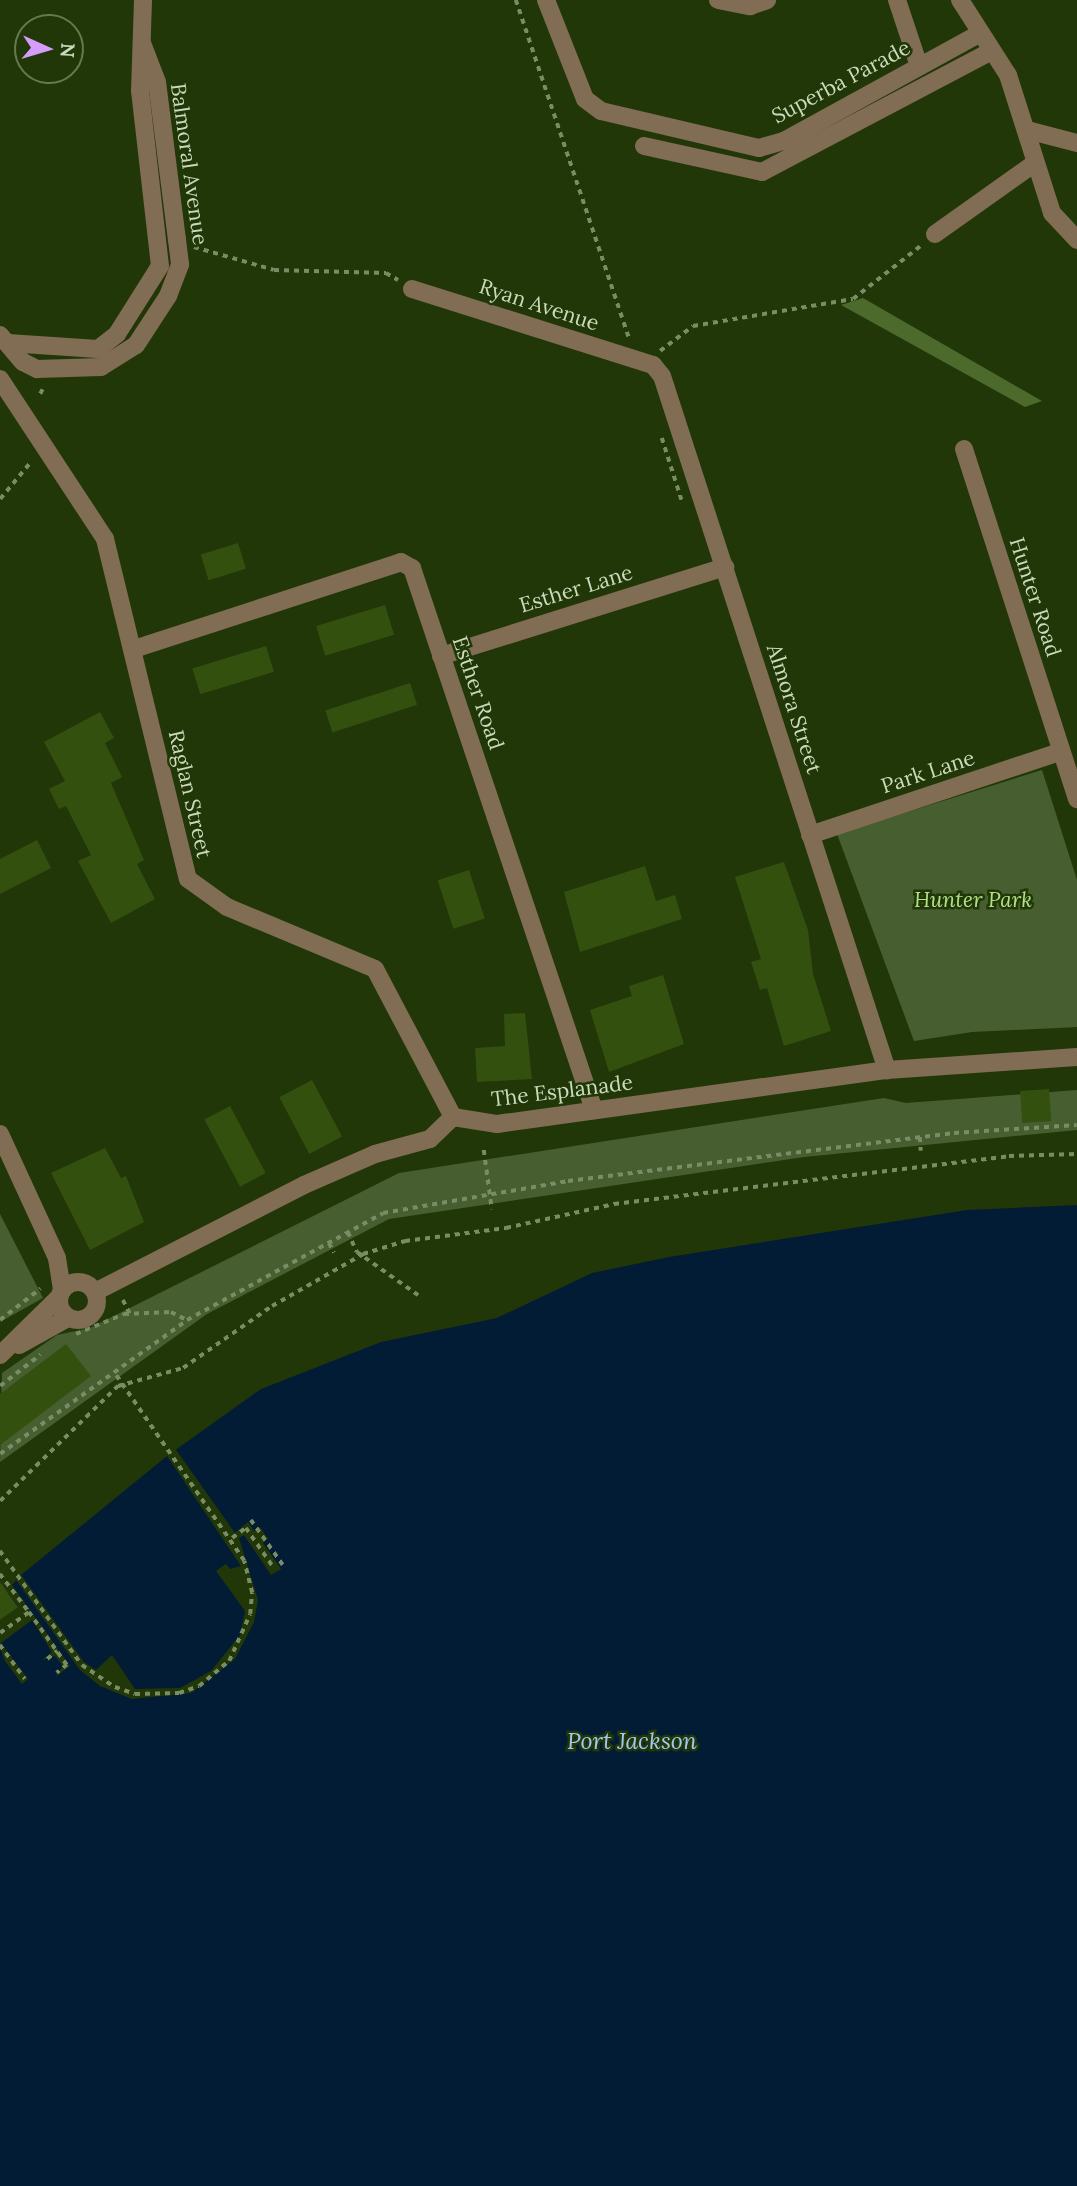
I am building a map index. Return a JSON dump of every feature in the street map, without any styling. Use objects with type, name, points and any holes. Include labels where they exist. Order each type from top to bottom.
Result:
[{"type":"street","name":"Balmoral Avenue","points":[[4,339],[23,362],[37,369],[111,364],[136,345],[176,280],[180,264],[173,197],[157,82],[143,45],[143,0]]},
{"type":"street","name":"Superba Parade","points":[[546,0],[585,99],[601,111],[759,148],[784,141],[979,34]]},
{"type":"street","points":[[718,0],[750,6],[767,0]]},
{"type":"street","points":[[897,0],[919,66]]},
{"type":"street","points":[[961,0],[990,52],[1008,75],[1052,213],[1077,240]]},
{"type":"street","name":"Superba Parade","points":[[644,146],[762,172],[990,52]]},
{"type":"street","points":[[1027,130],[1077,142]]},
{"type":"street","points":[[935,234],[1035,163]]},
{"type":"street","name":"Ryan Avenue","points":[[412,289],[656,360]]},
{"type":"street","name":"Almora Street","points":[[656,360],[887,1070]]},
{"type":"street","name":"Raglan Street","points":[[0,379],[105,539],[188,879],[215,901],[375,969],[453,1117]]},
{"type":"street","name":"Hunter Road","points":[[964,449],[1077,800]]},
{"type":"street","name":"Esther Road","points":[[134,649],[401,562],[412,568],[594,1110]]},
{"type":"street","name":"Esther Lane","points":[[441,656],[725,567]]},
{"type":"street","name":"Park Lane","points":[[810,835],[1060,752]]},
{"type":"street","name":"The Esplanade","points":[[453,1117],[498,1124],[887,1070],[1077,1057]]},
{"type":"street","points":[[95,1292],[304,1185],[375,1154],[430,1139],[453,1117]]},
{"type":"street","points":[[0,1134],[57,1258],[79,1282],[95,1292]]},
{"type":"street","points":[[57,1258],[69,1327]]},
{"type":"street","points":[[0,1355],[61,1293],[79,1282]]},
{"type":"street","points":[[0,1355],[69,1327],[91,1315],[95,1292]]},
{"type":"path","points":[[516,0],[630,342]]},
{"type":"path","points":[[656,360],[668,340],[693,326],[853,299],[935,234]]},
{"type":"path","points":[[199,248],[274,270],[386,273]]},
{"type":"path","points":[[0,499],[30,463]]},
{"type":"path","points":[[0,1454],[187,1320],[383,1213],[920,1137],[1077,1125]]},
{"type":"path","points":[[920,1137],[921,1151]]},
{"type":"path","points":[[484,1150],[492,1209]]},
{"type":"path","points":[[0,1501],[118,1386],[183,1368],[272,1306],[361,1255],[405,1241],[506,1228],[614,1204],[1009,1156],[1077,1154]]},
{"type":"path","points":[[348,1232],[361,1255],[418,1296]]},
{"type":"path","points":[[329,1243],[334,1253]]},
{"type":"path","points":[[0,1320],[33,1295]]},
{"type":"path","points":[[123,1300],[130,1314]]},
{"type":"path","points":[[69,1327],[130,1314],[171,1312],[187,1320]]},
{"type":"path","points":[[0,1386],[52,1346]]},
{"type":"path","points":[[0,1551],[82,1665],[115,1687],[162,1695],[199,1686],[229,1661],[242,1640],[252,1593],[232,1538],[115,1374]]},
{"type":"path","points":[[251,1520],[283,1565]]},
{"type":"path","points":[[232,1538],[246,1528],[274,1568]]},
{"type":"path","points":[[254,1539],[261,1534]]},
{"type":"path","points":[[0,1574],[67,1665],[57,1673]]},
{"type":"path","points":[[0,1625],[2,1632],[29,1612]]},
{"type":"path","points":[[0,1645],[25,1679]]},
{"type":"path","points":[[47,1658],[57,1651]]},
{"type":"green space","points":[[863,298],[1042,401],[1025,407],[841,305]]},
{"type":"green space","name":"Hunter Park","points":[[1042,770],[1077,880],[1077,1027],[972,1032],[914,1041],[837,834]]},
{"type":"green space","points":[[1077,1090],[1077,1130],[804,1157],[389,1219],[207,1314],[0,1462],[2,1373],[57,1335],[90,1328],[399,1173],[884,1098],[906,1103]]},
{"type":"green space","points":[[0,1214],[43,1298],[0,1322]]},
{"type":"water","name":"Port Jackson","points":[[1077,1205],[1077,2186],[0,2186],[0,1598],[21,1575],[167,1456],[261,1389],[381,1342],[497,1318],[592,1273],[669,1257],[967,1210]]},
{"type":"pier","points":[[174,1447],[235,1533],[248,1522],[254,1531],[260,1527],[268,1539],[263,1543],[281,1569],[271,1575],[244,1535],[239,1538],[258,1600],[254,1622],[235,1659],[191,1693],[132,1699],[100,1686],[80,1670],[14,1577],[19,1572],[84,1662],[96,1670],[112,1655],[135,1689],[180,1688],[211,1671],[240,1635],[245,1611],[216,1571],[226,1564],[230,1569],[241,1566],[165,1453]]},
{"type":"pier","points":[[10,1582],[70,1666],[55,1677],[63,1666],[55,1656],[42,1660],[52,1652],[32,1620],[1,1643],[28,1679],[22,1684],[5,1661],[0,1648],[0,1620],[18,1606],[4,1588]]},
{"type":"building","points":[[238,543],[246,569],[209,580],[201,554]]},
{"type":"building","points":[[385,605],[394,635],[325,656],[316,626]]},
{"type":"building","points":[[266,646],[274,672],[200,694],[192,669]]},
{"type":"building","points":[[410,683],[417,705],[332,732],[325,711]]},
{"type":"building","points":[[100,712],[114,738],[105,743],[122,777],[111,783],[144,860],[137,864],[155,899],[111,923],[78,861],[91,855],[66,806],[59,809],[49,789],[65,781],[44,742]]},
{"type":"building","points":[[37,840],[51,868],[0,894],[0,859]]},
{"type":"building","points":[[784,862],[808,930],[813,974],[831,1031],[784,1046],[767,988],[760,990],[751,962],[761,959],[735,877]]},
{"type":"building","points":[[645,866],[656,901],[675,895],[682,919],[580,952],[564,892]]},
{"type":"building","points":[[469,870],[485,919],[453,929],[438,880]]},
{"type":"building","points":[[663,975],[684,1044],[609,1072],[590,1010],[632,996],[629,986]]},
{"type":"building","points":[[525,1013],[532,1079],[477,1082],[475,1048],[505,1046],[504,1014]]},
{"type":"building","points":[[312,1080],[342,1137],[309,1154],[279,1097]]},
{"type":"building","points":[[1049,1089],[1051,1121],[1022,1123],[1020,1091]]},
{"type":"building","points":[[230,1106],[266,1173],[240,1187],[204,1120]]},
{"type":"building","points":[[105,1148],[121,1178],[126,1176],[144,1222],[90,1250],[51,1173]]},
{"type":"building","points":[[66,1344],[91,1376],[0,1445],[0,1394]]},
{"type":"building","points":[[0,1582],[18,1607],[0,1620]]}]
